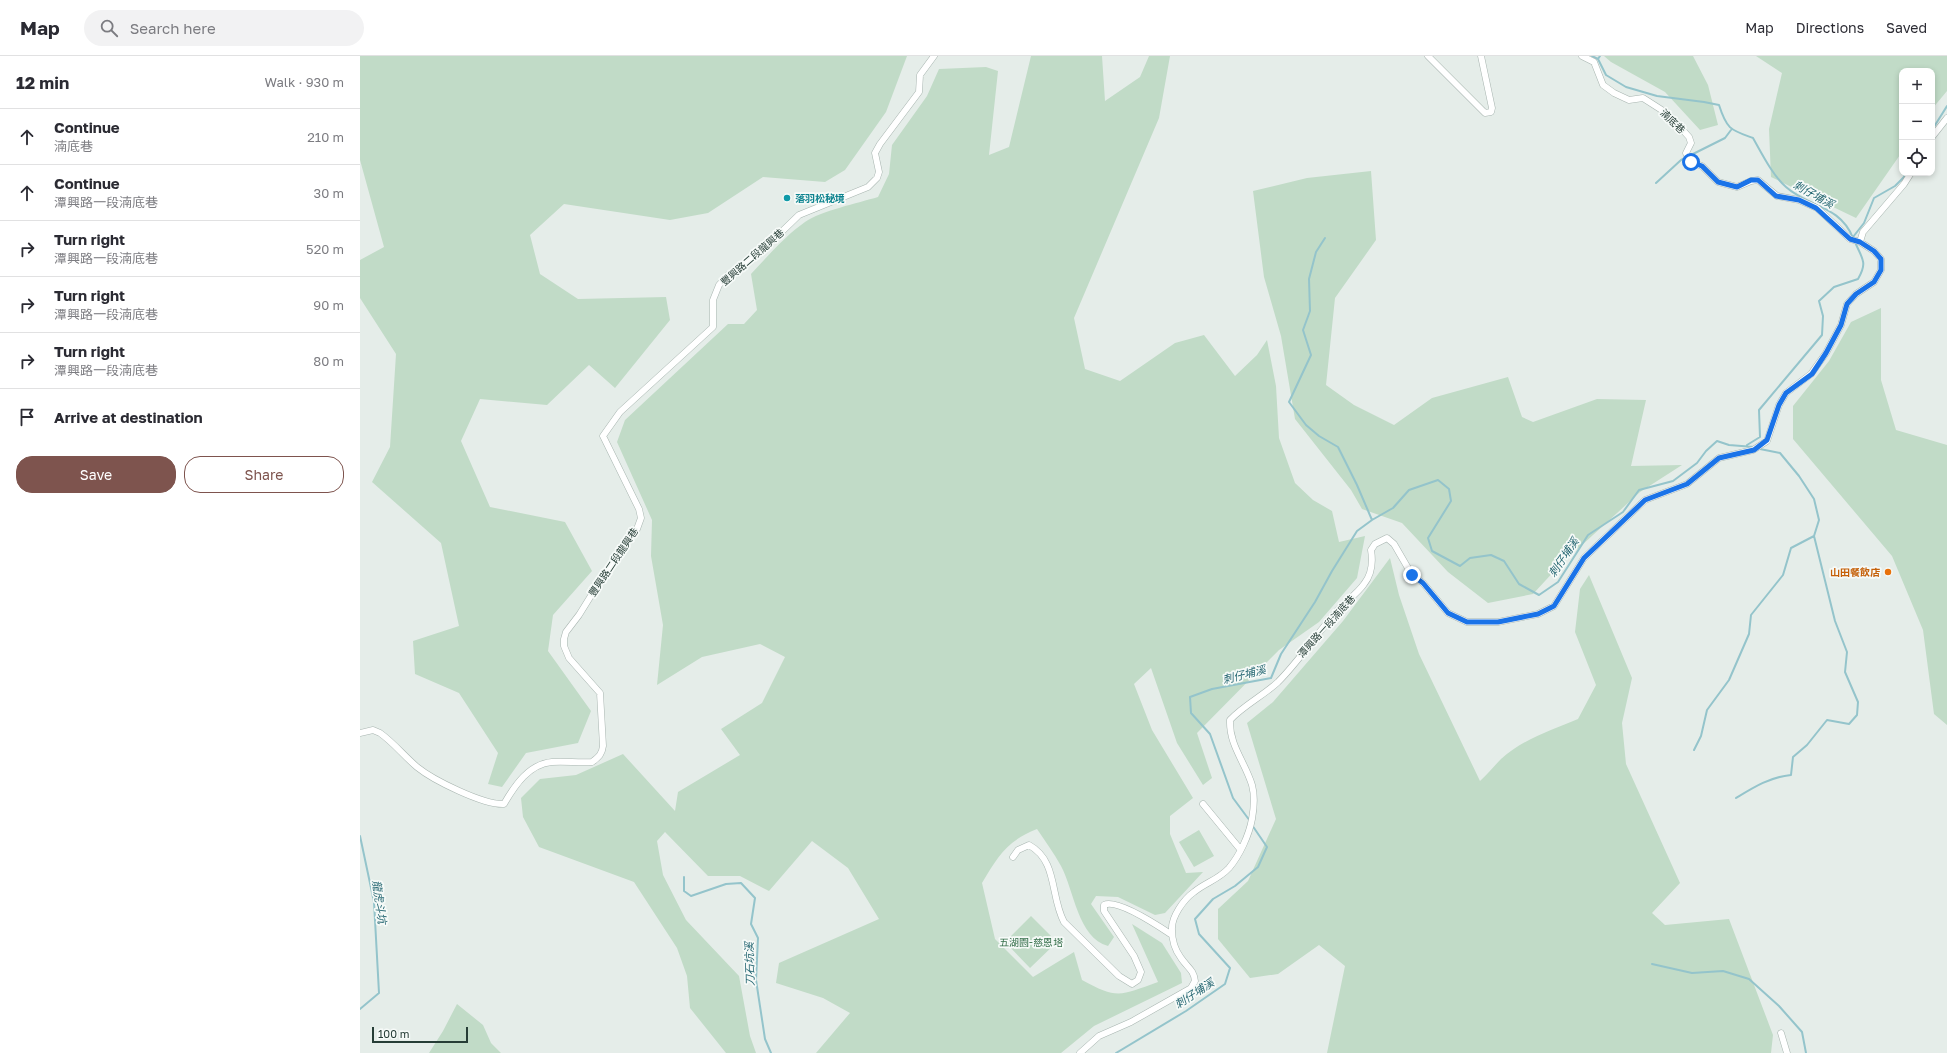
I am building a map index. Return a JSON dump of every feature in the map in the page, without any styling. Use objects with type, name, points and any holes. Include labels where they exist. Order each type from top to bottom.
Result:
[{"type":"street","name":"豐興路二段龍興巷","points":[[360,733],[373,730],[380,733],[417,767],[450,786],[489,803],[504,804],[525,775],[537,765],[551,762],[592,762],[598,758],[602,753],[603,746],[600,693],[569,658],[564,646],[564,639],[566,632],[637,529],[641,518],[639,509],[603,436],[620,412],[713,327],[715,293],[719,285],[728,275],[770,243],[800,215],[868,187],[878,178],[879,172],[875,153],[880,144],[919,92],[920,75],[934,56]]},
{"type":"street","points":[[1428,56],[1485,113],[1491,112],[1489,93],[1481,56]]},
{"type":"street","name":"湳底巷","points":[[1582,56],[1594,62],[1603,85],[1614,93],[1629,100],[1643,98],[1668,114],[1689,137],[1690,143],[1686,153],[1690,161],[1702,166],[1718,182],[1737,187],[1751,180],[1758,180],[1776,196],[1799,200],[1816,208],[1850,239],[1860,242]]},
{"type":"street","points":[[1935,133],[1947,118]]},
{"type":"street","points":[[1860,242],[1863,232],[1909,176]]},
{"type":"street","name":"潭興路一段湳底巷","points":[[1172,935],[1173,922],[1181,906],[1194,892],[1216,880],[1229,867],[1240,850],[1252,819],[1254,802],[1252,786],[1230,733],[1230,720],[1240,710],[1263,695],[1278,682],[1339,608],[1365,584],[1371,571],[1373,559],[1371,550],[1375,544],[1387,538],[1394,544],[1412,575],[1423,583],[1448,613],[1467,622],[1498,622],[1538,614],[1554,606],[1584,558],[1645,500],[1687,484],[1719,458],[1754,450],[1767,440],[1779,405],[1786,393],[1812,374],[1826,353],[1841,325],[1847,304],[1856,294],[1874,282],[1881,270],[1881,259],[1874,251],[1860,242]]},
{"type":"street","points":[[1204,804],[1240,850]]},
{"type":"street","points":[[1013,857],[1018,850],[1029,845],[1043,856],[1053,881],[1059,912],[1064,922],[1119,976],[1132,984],[1138,980],[1142,972],[1134,956],[1104,911],[1104,905],[1115,904],[1141,916],[1172,935],[1174,944],[1181,958],[1194,973],[1195,981],[1191,988],[1131,1022],[1099,1036],[1080,1053]]},
{"type":"street","points":[[1781,1033],[1787,1053]]},
{"type":"green space","points":[[360,56],[907,56],[886,112],[845,170],[825,182],[763,177],[708,213],[670,220],[564,204],[530,235],[540,274],[578,299],[666,297],[670,320],[615,388],[589,365],[547,405],[480,399],[461,441],[490,507],[565,522],[592,571],[553,615],[548,651],[591,711],[578,743],[526,753],[502,787],[488,784],[498,753],[459,693],[415,674],[413,641],[459,626],[441,543],[372,482],[390,447],[396,354],[360,298],[360,260],[384,247],[360,160]]},
{"type":"green space","points":[[1031,56],[1102,56],[1105,101],[1140,77],[1149,56],[1170,56],[1159,118],[1074,318],[1085,369],[1120,381],[1175,343],[1204,335],[1235,376],[1257,355],[1267,340],[1276,386],[1279,438],[1295,483],[1313,500],[1332,511],[1339,542],[1365,536],[1357,578],[1319,622],[1279,650],[1197,733],[1212,778],[1203,785],[1177,743],[1151,668],[1134,684],[1152,730],[1193,798],[1170,816],[1170,834],[1186,873],[1203,872],[1165,913],[1155,915],[1118,897],[1096,896],[1091,904],[1114,937],[1108,946],[1098,941],[1090,934],[1083,924],[1066,876],[1037,829],[1018,839],[1004,850],[982,883],[995,939],[1033,977],[1074,952],[1082,980],[1104,991],[1112,993],[1127,992],[1158,982],[1132,924],[1162,943],[1181,973],[1182,983],[1094,1026],[1061,1053],[816,1053],[850,1013],[823,998],[776,983],[779,963],[879,919],[848,868],[812,841],[769,891],[740,876],[708,876],[665,832],[657,841],[663,875],[686,920],[739,976],[750,1036],[756,1053],[726,1053],[690,1008],[687,976],[677,948],[634,882],[539,847],[523,817],[521,798],[540,779],[576,775],[623,754],[675,811],[678,792],[740,755],[721,729],[762,703],[785,657],[760,644],[702,657],[657,685],[663,625],[651,556],[652,520],[617,442],[625,420],[728,324],[744,324],[757,310],[751,274],[770,253],[805,222],[812,218],[820,214],[878,197],[889,174],[892,145],[927,96],[939,69],[986,67],[998,71],[989,155],[1009,147]]},
{"type":"green space","points":[[1604,56],[1693,56],[1708,85],[1718,125],[1700,130],[1665,92],[1611,62]]},
{"type":"green space","points":[[1756,56],[1947,56],[1947,91],[1935,105],[1935,68],[1899,68],[1899,156],[1856,218],[1771,177],[1769,129],[1782,73]]},
{"type":"green space","points":[[1371,171],[1376,240],[1335,298],[1326,385],[1354,405],[1394,425],[1432,398],[1508,377],[1522,417],[1533,422],[1597,399],[1646,400],[1631,466],[1682,465],[1640,492],[1558,567],[1533,594],[1488,603],[1448,572],[1402,523],[1362,509],[1351,490],[1295,419],[1281,336],[1264,277],[1253,191],[1307,178]]},
{"type":"green space","points":[[1881,308],[1881,380],[1896,430],[1947,445],[1947,725],[1934,714],[1923,630],[1892,556],[1793,439],[1793,406],[1829,361],[1851,322]]},
{"type":"green space","points":[[1390,558],[1399,595],[1419,654],[1480,781],[1501,759],[1528,740],[1578,719],[1596,685],[1575,632],[1580,589],[1589,575],[1632,678],[1622,723],[1626,764],[1680,883],[1652,913],[1665,925],[1729,919],[1773,1035],[1771,1053],[1327,1053],[1345,966],[1319,945],[1278,974],[1250,978],[1218,939],[1218,909],[1248,881],[1276,819],[1247,723],[1273,702],[1343,621]]},
{"type":"green space","points":[[1199,830],[1214,856],[1194,867],[1179,842]]},
{"type":"green space","name":"五湖園-慈恩塔","points":[[1031,916],[1057,942],[1030,968],[1005,942]]},
{"type":"green space","points":[[457,1004],[483,1025],[491,1043],[501,1053],[429,1053],[443,1031]]},
{"type":"waterway","name":"刺仔埔溪","points":[[1592,56],[1598,59]]},
{"type":"waterway","name":"刺仔埔溪","points":[[1600,56],[1598,59],[1606,75],[1626,87],[1657,96],[1719,105],[1727,124],[1735,131],[1753,138],[1768,164],[1786,187],[1795,194],[1823,208],[1840,219],[1847,227],[1853,238]]},
{"type":"waterway","points":[[1935,125],[1947,106]]},
{"type":"waterway","points":[[1656,183],[1681,160],[1725,138],[1731,130]]},
{"type":"waterway","points":[[1853,237],[1864,223],[1874,198],[1895,186],[1904,176]]},
{"type":"waterway","points":[[1325,238],[1316,252],[1309,279],[1310,311],[1303,330],[1311,355],[1289,402],[1306,425],[1319,436],[1338,447],[1372,520]]},
{"type":"waterway","name":"刺仔埔溪","points":[[1747,445],[1760,437],[1759,410],[1822,335],[1823,316],[1819,301],[1834,287],[1858,279],[1863,268],[1863,260],[1855,242]]},
{"type":"waterway","name":"刺仔埔溪","points":[[1250,821],[1233,798],[1210,734],[1191,713],[1190,697],[1212,689],[1271,678],[1281,654],[1315,602],[1357,531],[1393,508],[1409,490],[1438,480],[1449,489],[1451,501],[1428,538],[1432,551],[1460,566],[1470,558],[1491,555],[1504,561],[1519,584],[1539,595],[1558,582],[1588,535],[1623,512],[1639,490],[1673,481],[1697,463],[1706,451],[1717,441],[1729,445],[1754,447]]},
{"type":"waterway","points":[[1736,798],[1769,780],[1791,775],[1793,757],[1807,745],[1827,720],[1849,724],[1857,715],[1858,702],[1845,672],[1847,652],[1835,621],[1814,536],[1819,520],[1814,499],[1799,476],[1780,453],[1760,449]]},
{"type":"waterway","points":[[1694,750],[1701,736],[1707,710],[1729,680],[1749,634],[1751,615],[1783,575],[1791,548],[1814,536]]},
{"type":"waterway","name":"刺仔埔溪","points":[[1116,1053],[1186,1011],[1225,984],[1230,968],[1199,934],[1195,919],[1213,899],[1235,886],[1258,867],[1267,847],[1252,825]]},
{"type":"waterway","name":"龍虎斗坑","points":[[360,836],[374,902],[379,993],[360,1009]]},
{"type":"waterway","name":"刀石坑溪","points":[[684,877],[684,891],[691,896],[726,884],[741,883],[755,898],[751,924],[758,938],[756,980],[765,1039],[771,1053]]},
{"type":"waterway","points":[[1652,964],[1692,973],[1723,971],[1749,979],[1779,1006],[1802,1032],[1806,1053]]},
{"type":"place","name":"落羽松秘境","points":[[787,198]]},
{"type":"place","name":"山田餐飲店","points":[[1888,572]]},
{"type":"route","points":[[1412,575],[1423,583],[1448,613],[1467,622],[1498,622],[1538,614],[1554,606],[1584,558],[1645,500],[1687,484],[1706,467],[1719,458],[1754,450],[1767,440],[1779,405],[1786,393],[1812,374],[1826,353],[1841,325],[1847,304],[1856,294],[1874,282],[1881,270],[1881,259],[1874,251],[1860,242],[1850,239],[1816,208],[1799,200],[1776,196],[1768,187],[1758,180],[1751,180],[1737,187],[1718,182],[1702,166],[1691,162]]}]
